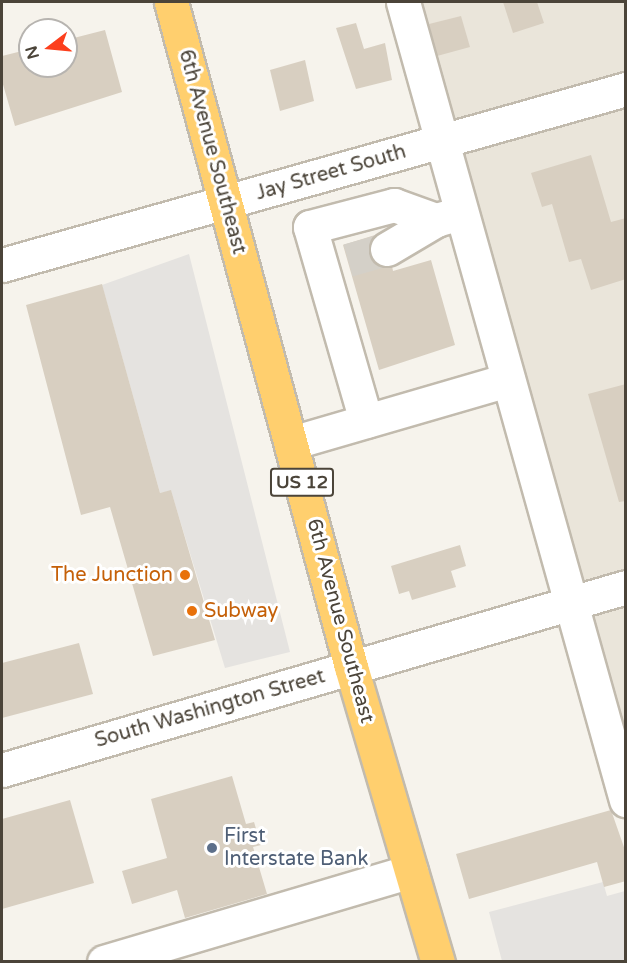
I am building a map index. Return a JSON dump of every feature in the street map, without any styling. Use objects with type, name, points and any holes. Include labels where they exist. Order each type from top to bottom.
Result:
[{"type":"highway","name":"6th Avenue Southeast","points":[[171,2],[351,667],[438,962]]},
{"type":"street","points":[[403,2],[440,141],[448,216],[508,380],[626,800]]},
{"type":"street","name":"Jay Street South","points":[[2,265],[626,89]]},
{"type":"street","points":[[366,421],[335,264],[310,227],[394,205],[448,216]]},
{"type":"street","points":[[387,249],[448,216]]},
{"type":"street","points":[[291,443],[508,380]]},
{"type":"street","name":"South Washington Street","points":[[2,770],[626,587]]},
{"type":"street","points":[[104,962],[411,871]]},
{"type":"shaded area","points":[[408,2],[625,2],[625,797]]},
{"type":"shaded area","points":[[189,254],[290,652],[225,668],[171,491],[160,493],[102,285]]},
{"type":"shaded area","points":[[603,882],[607,896],[625,891],[625,961],[502,961],[489,912]]},
{"type":"building","points":[[503,2],[537,2],[544,23],[513,33]]},
{"type":"building","points":[[461,16],[470,47],[437,56],[429,24]]},
{"type":"building","points":[[356,23],[364,49],[385,43],[392,80],[356,89],[336,28]]},
{"type":"building","points":[[105,30],[122,92],[15,126],[2,81],[2,56],[18,52],[18,78],[78,78],[78,37]]},
{"type":"building","points":[[305,60],[314,101],[280,111],[270,70]]},
{"type":"building","points":[[591,155],[611,222],[626,218],[626,279],[591,290],[581,259],[569,262],[552,204],[542,207],[531,173]]},
{"type":"building","points":[[375,235],[368,250],[378,266],[392,266],[393,271],[431,260],[455,345],[379,370],[343,245]]},
{"type":"building","points":[[102,284],[160,493],[171,490],[215,640],[153,656],[110,507],[81,515],[26,305]]},
{"type":"building","points":[[626,384],[626,501],[619,502],[588,394]]},
{"type":"building","points":[[460,545],[466,566],[451,571],[456,587],[412,600],[409,591],[399,594],[391,566]]},
{"type":"building","points":[[79,643],[93,694],[2,718],[2,663]]},
{"type":"building","points":[[232,776],[246,824],[254,822],[261,845],[253,847],[267,894],[185,918],[177,890],[132,904],[122,871],[167,858],[151,799]]},
{"type":"building","points":[[70,800],[94,883],[2,909],[2,819]]},
{"type":"building","points":[[611,810],[626,853],[626,881],[604,887],[597,862],[469,899],[456,854]]},
{"type":"tunnel","points":[[348,260],[387,249]]},
{"type":"place","name":"The Junction","points":[[185,575]]},
{"type":"place","name":"Subway","points":[[192,611]]},
{"type":"place","name":"First Interstate Bank","points":[[212,848]]}]
